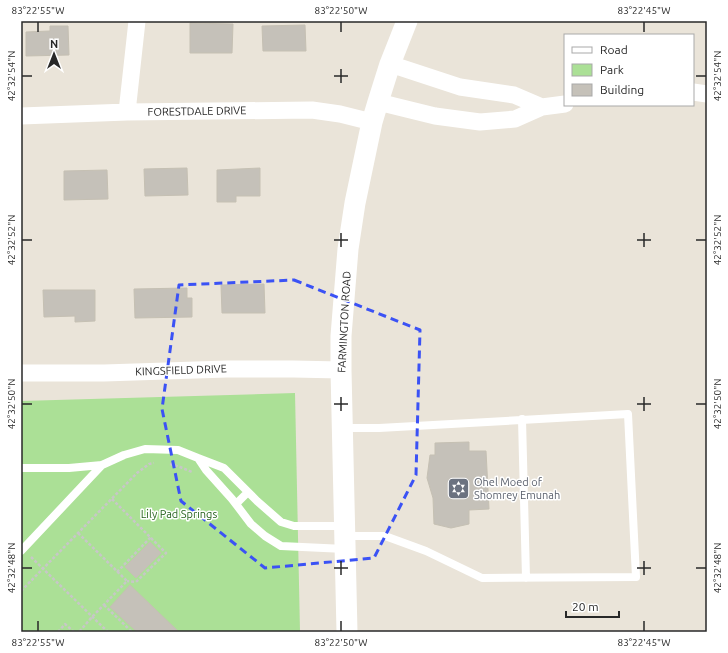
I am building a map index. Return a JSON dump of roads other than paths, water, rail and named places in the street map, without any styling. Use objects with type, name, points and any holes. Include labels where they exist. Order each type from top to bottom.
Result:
[{"type":"street","points":[[127,112],[137,21]]},
{"type":"street","name":"FARMINGTON ROAD","points":[[347,632],[341,428],[341,336],[348,249],[355,204],[372,122],[390,64],[407,21]]},
{"type":"street","points":[[390,64],[460,87],[514,95],[542,107]]},
{"type":"street","points":[[694,92],[707,94]]},
{"type":"street","points":[[378,102],[435,116],[480,122],[515,119],[542,107],[564,104]]},
{"type":"street","name":"FORESTDALE DRIVE","points":[[21,116],[127,112],[312,110],[340,114],[372,122]]},
{"type":"street","name":"KINGSFIELD DRIVE","points":[[21,373],[104,373],[227,369],[341,370]]},
{"type":"lane","points":[[198,458],[206,470],[252,524],[265,536],[281,546],[345,537],[386,536],[426,551],[482,578],[636,578],[628,414],[379,428],[341,428]]},
{"type":"lane","points":[[522,420],[526,578]]},
{"type":"lane","points":[[22,550],[102,466],[124,455],[145,449],[178,450],[224,468],[257,501],[281,522],[345,537]]},
{"type":"lane","points":[[21,468],[102,466]]},
{"type":"lane","points":[[236,504],[248,492]]},
{"type":"place","name":"Ohel Moed of Shomrey Emunah","points":[[459,488]]},
{"type":"park label","name":"Lily Pad Springs","points":[[179,514]]}]
